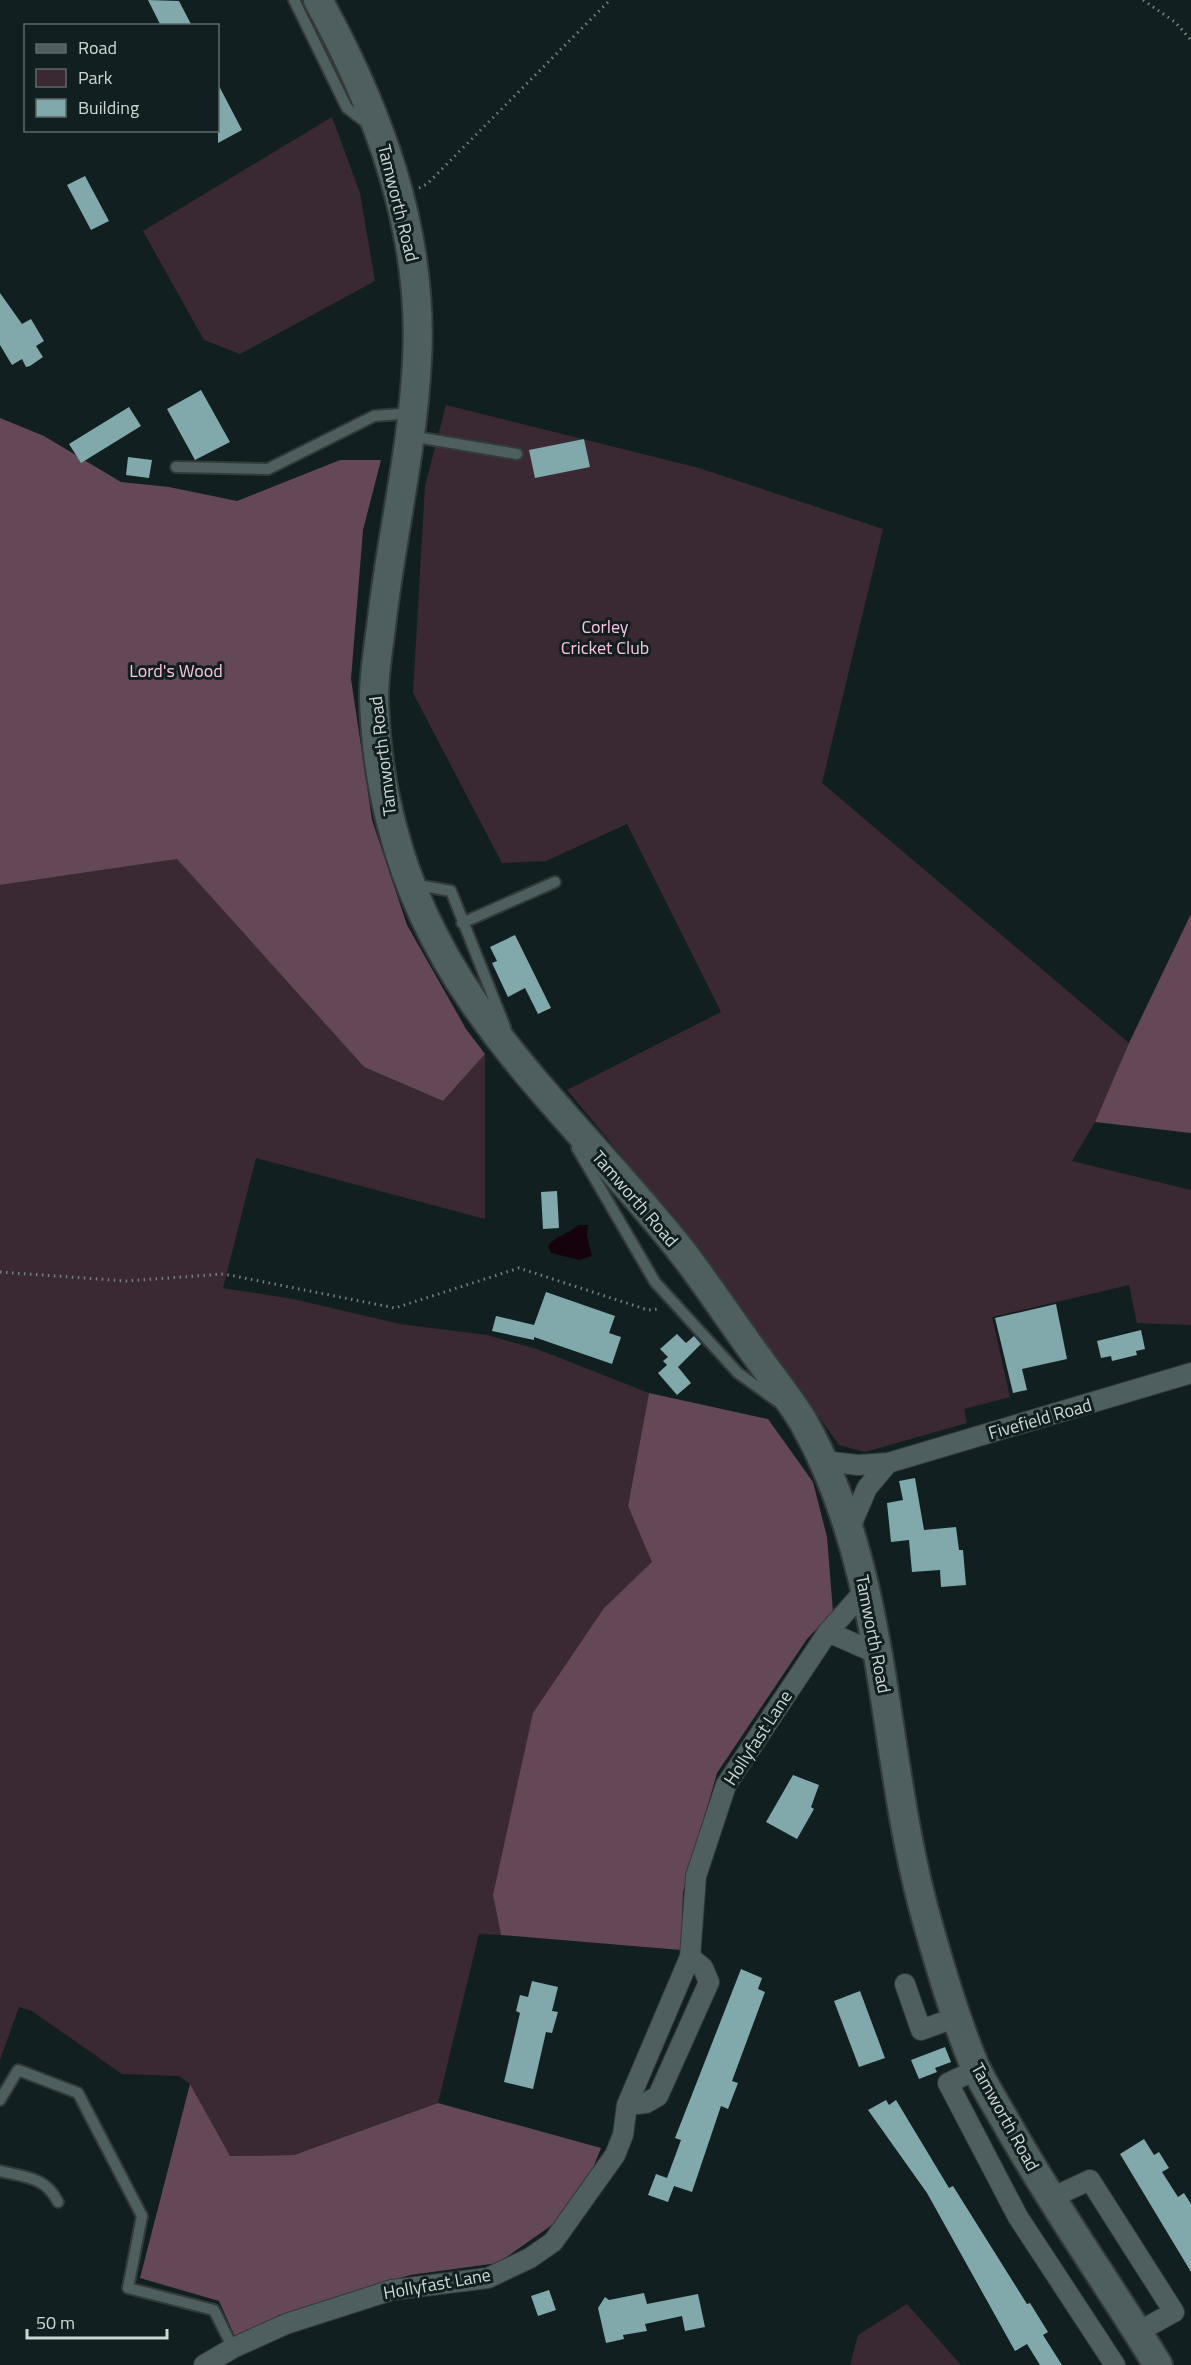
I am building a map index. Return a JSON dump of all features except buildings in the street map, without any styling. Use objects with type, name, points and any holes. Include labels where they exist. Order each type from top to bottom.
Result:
[{"type":"main road","name":"Tamworth Road","points":[[318,0],[363,90],[380,133],[400,197],[409,236],[417,300],[418,352],[411,425],[383,607],[374,695],[382,781],[390,821],[409,883],[429,930],[466,995],[553,1105],[681,1251],[802,1419],[823,1461],[849,1530],[866,1589],[917,1887],[957,2017],[976,2070],[1051,2198],[1158,2365]]},
{"type":"street","name":"Fivefield Road","points":[[823,1461],[858,1465],[888,1463],[1191,1373]]},
{"type":"street","points":[[849,1530],[867,1488],[888,1463]]},
{"type":"street","name":"Hollyfast Lane","points":[[204,2365],[233,2348],[286,2324],[392,2290],[488,2278],[530,2258],[554,2242],[615,2156],[623,2135],[627,2105],[690,1957],[696,1876],[726,1785],[828,1632],[866,1589]]},
{"type":"street","points":[[828,1632],[878,1654]]},
{"type":"street","points":[[627,2105],[646,2103],[658,2096],[709,1982],[703,1968],[690,1957]]},
{"type":"street","points":[[905,1984],[924,2039],[957,2017]]},
{"type":"street","points":[[976,2070],[948,2083],[1018,2217],[1115,2365]]},
{"type":"street","points":[[1051,2198],[1090,2180],[1174,2312],[1138,2332]]},
{"type":"lane","points":[[294,0],[347,108],[380,133]]},
{"type":"lane","points":[[176,467],[268,469],[374,416],[516,454]]},
{"type":"lane","points":[[462,923],[555,882]]},
{"type":"lane","points":[[409,883],[451,891],[522,1068]]},
{"type":"lane","points":[[553,1105],[655,1282],[676,1308],[738,1373],[802,1419]]},
{"type":"lane","points":[[0,2100],[18,2070],[78,2092],[142,2216],[128,2288],[214,2310],[233,2348]]},
{"type":"lane","points":[[0,2171],[37,2181],[52,2188],[58,2202]]},
{"type":"path","points":[[400,197],[427,184],[610,0]]},
{"type":"path","points":[[1143,0],[1175,22],[1191,40]]},
{"type":"path","points":[[0,1272],[126,1281],[224,1274],[395,1308],[519,1268],[648,1310],[676,1308]]},
{"type":"green space","points":[[332,117],[360,193],[375,281],[240,354],[204,340],[143,231]]},
{"type":"green space","name":"Corley Cricket Club","points":[[446,405],[699,468],[883,529],[822,783],[1129,1043],[1095,1122],[1072,1161],[1191,1190],[1191,1325],[1137,1323],[1129,1285],[992,1317],[1010,1397],[964,1409],[967,1423],[865,1452],[839,1445],[690,1238],[567,1090],[721,1012],[627,824],[546,861],[502,863],[413,693],[425,486]]},
{"type":"green space","name":"Lord's Wood","points":[[0,418],[44,436],[121,482],[169,487],[237,501],[340,460],[381,460],[363,530],[351,679],[372,820],[407,925],[466,1029],[485,1054],[443,1101],[364,1067],[177,859],[0,885]]},
{"type":"green space","points":[[177,859],[364,1067],[443,1101],[485,1054],[485,1219],[256,1158],[223,1288],[293,1299],[400,1324],[487,1335],[537,1349],[649,1393],[628,1506],[653,1562],[604,1608],[493,1895],[501,1935],[479,1934],[438,2103],[294,2155],[229,2156],[190,2084],[179,2076],[122,2074],[32,2011],[19,2007],[0,2060],[0,885]]},
{"type":"green space","points":[[1191,914],[1191,1133],[1095,1122],[1129,1043]]},
{"type":"green space","points":[[649,1393],[768,1419],[813,1482],[827,1537],[833,1612],[807,1639],[717,1773],[683,1892],[681,1950],[501,1935],[493,1895],[533,1713],[604,1608],[652,1562],[628,1506]]},
{"type":"green space","points":[[190,2084],[230,2156],[294,2155],[438,2103],[601,2148],[591,2173],[559,2220],[498,2263],[410,2275],[317,2304],[236,2339],[219,2301],[140,2278]]},
{"type":"green space","points":[[907,2304],[961,2365],[850,2365],[858,2335]]},
{"type":"shaded area","points":[[578,1225],[588,1225],[587,1236],[592,1256],[579,1260],[551,1253],[548,1246]]}]
